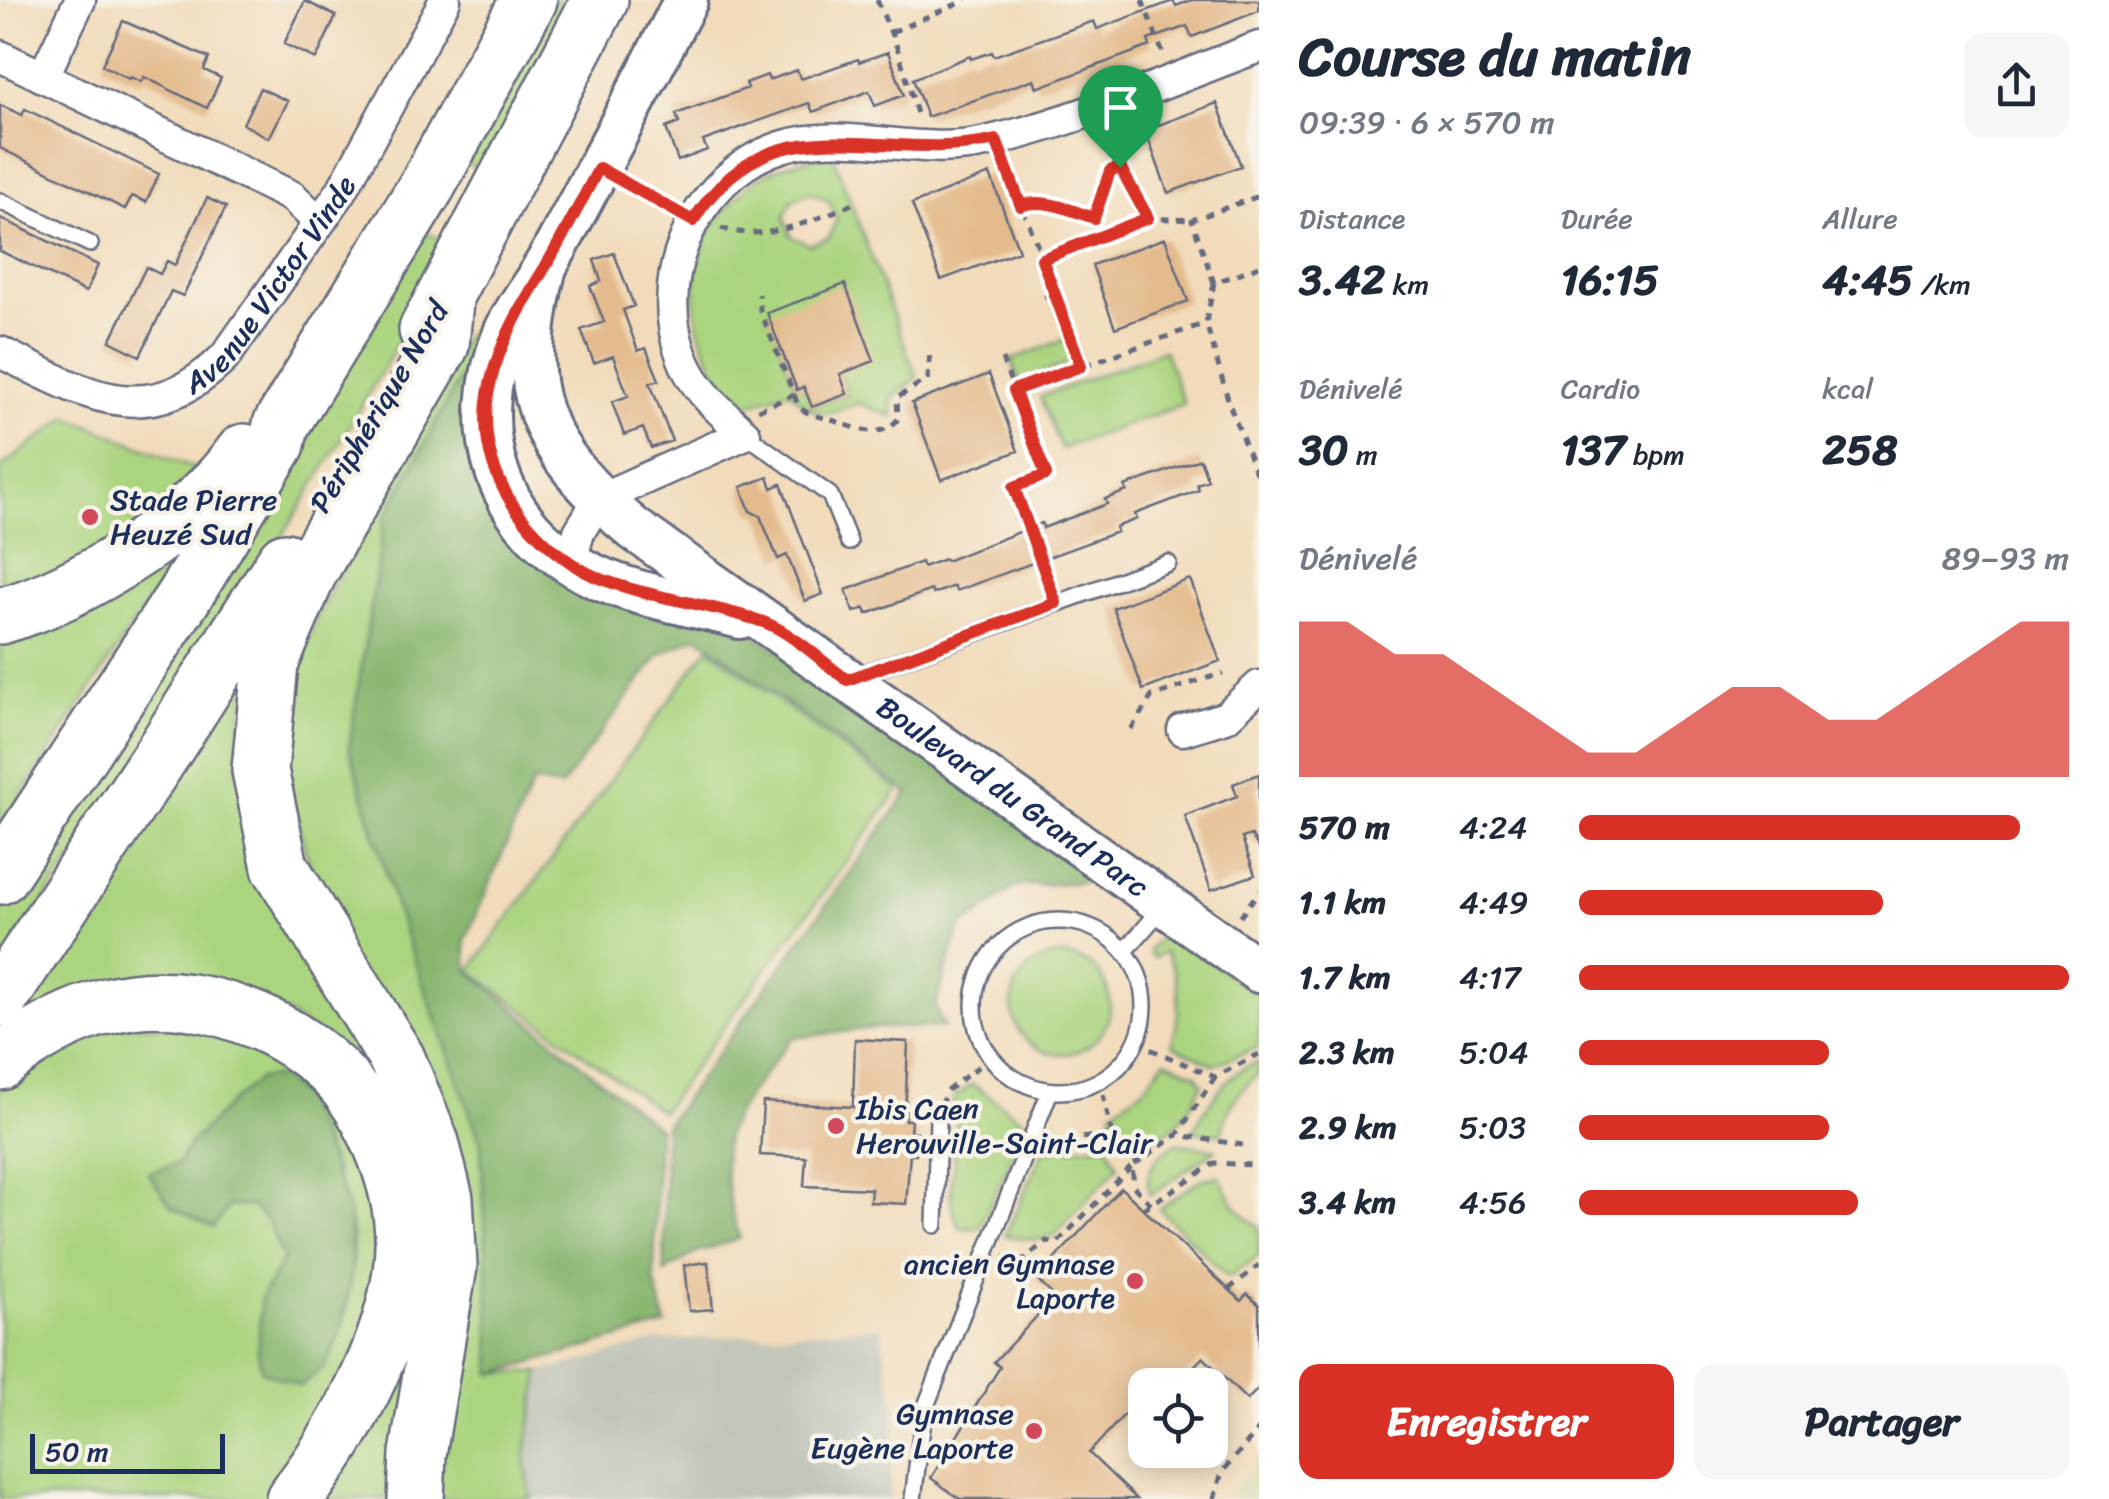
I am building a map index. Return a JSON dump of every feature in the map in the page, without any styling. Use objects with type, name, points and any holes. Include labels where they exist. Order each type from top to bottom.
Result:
[{"type":"highway","points":[[0,876],[186,593],[277,444],[281,426],[428,186],[529,0]]},
{"type":"highway","name":"Périphérique Nord","points":[[0,998],[166,750],[445,300],[600,0]]},
{"type":"highway","points":[[416,1499],[418,1454],[449,1266],[445,1199],[431,1143],[397,1059],[280,867],[260,770],[270,664],[308,574],[441,345],[445,300]]},
{"type":"highway","points":[[0,616],[24,610],[136,553],[224,480],[259,432],[281,426]]},
{"type":"highway","points":[[0,1062],[26,1042],[65,1021],[109,1005],[156,1000],[200,1003],[242,1014],[286,1037],[332,1070],[351,1093],[382,1150],[399,1205],[403,1234],[398,1293],[378,1354],[354,1405],[294,1499]]},
{"type":"street","points":[[43,77],[80,0]]},
{"type":"street","name":"Avenue Victor Vinde","points":[[0,352],[56,380],[106,397],[138,402],[166,398],[204,378],[226,356],[341,192],[445,0]]},
{"type":"street","name":"Boulevard du Grand Parc","points":[[686,0],[599,168],[506,332],[486,403],[488,442],[500,484],[518,512],[545,542],[571,562],[622,585],[769,624]]},
{"type":"street","points":[[571,562],[579,532],[599,499],[738,427],[700,390],[687,368],[677,333],[673,286],[676,262],[695,217],[721,184],[780,147],[816,141],[928,148],[996,140],[1038,130],[1259,47]]},
{"type":"street","points":[[0,56],[293,197],[318,221]]},
{"type":"street","name":"Boulevard du Grand Parc","points":[[545,267],[532,333],[538,408],[549,437],[599,499],[634,529],[1165,904],[1250,953]]},
{"type":"street","points":[[1184,730],[1226,717],[1259,686]]},
{"type":"lane","points":[[0,201],[90,244]]},
{"type":"lane","points":[[738,427],[830,495],[849,542]]},
{"type":"lane","points":[[847,680],[1168,563]]},
{"type":"lane","points":[[1124,951],[1165,904]]},
{"type":"lane","points":[[1050,920],[1078,922],[1104,932],[1138,972],[1144,1020],[1136,1044],[1121,1065],[1100,1081],[1076,1090],[1050,1090],[1023,1083],[1000,1068],[984,1045],[975,1019],[975,991],[984,965],[1000,943],[1024,928],[1050,920]]},
{"type":"lane","points":[[912,1499],[924,1411],[1050,1090]]},
{"type":"lane","points":[[935,1224],[938,1122]]},
{"type":"path","points":[[877,0],[892,32],[928,148]]},
{"type":"path","points":[[892,32],[966,0]]},
{"type":"path","points":[[1142,0],[1169,68]]},
{"type":"path","points":[[1097,107],[1120,167],[1148,218]]},
{"type":"path","points":[[996,140],[1081,366]]},
{"type":"path","points":[[1103,236],[1094,218],[1110,171],[1120,167]]},
{"type":"path","points":[[599,168],[695,217],[740,235],[810,221],[856,202]]},
{"type":"path","points":[[1042,259],[1148,218],[1192,220],[1259,196]]},
{"type":"path","points":[[1021,206],[1028,202],[1050,204],[1094,218]]},
{"type":"path","points":[[1192,220],[1214,283],[1206,322],[1230,406],[1259,481]]},
{"type":"path","points":[[1214,283],[1259,266]]},
{"type":"path","points":[[759,294],[760,310],[802,409],[852,429],[886,430],[898,419],[897,398],[928,378],[930,351]]},
{"type":"path","points":[[1044,298],[1054,294]]},
{"type":"path","points":[[1014,390],[1206,322]]},
{"type":"path","points":[[1002,359],[1046,475],[1014,487],[1056,603]]},
{"type":"path","points":[[738,427],[794,395]]},
{"type":"path","points":[[1131,729],[1152,696],[1223,673]]},
{"type":"path","points":[[1250,953],[1259,891]]},
{"type":"path","points":[[1136,1044],[1215,1077]]},
{"type":"path","points":[[1024,1260],[1046,1241],[1056,1244],[1132,1166],[1177,1135],[1215,1077],[1259,1054]]},
{"type":"path","points":[[940,1103],[948,1090],[992,1056]]},
{"type":"path","points":[[1100,1081],[1112,1134],[1132,1166],[1134,1186],[1151,1204]]},
{"type":"path","points":[[1028,1145],[1112,1134]]},
{"type":"path","points":[[1177,1135],[1250,1146]]},
{"type":"path","points":[[1144,1209],[1215,1163],[1253,1165]]},
{"type":"path","points":[[1228,1289],[1259,1265]]},
{"type":"path","points":[[1214,1499],[1222,1472],[1259,1430]]},
{"type":"shaded area","points":[[880,1327],[896,1414],[889,1499],[531,1499],[525,1457],[540,1372],[659,1341]]},
{"type":"shaded area","points":[[1259,1458],[1259,1499],[1232,1499],[1230,1492]]},
{"type":"green space","points":[[544,0],[585,0],[492,171],[479,172],[466,161]]},
{"type":"green space","points":[[832,153],[917,378],[891,399],[893,417],[859,403],[828,412],[815,411],[788,391],[742,407],[724,385],[700,334],[695,280],[700,254],[712,228],[739,194],[766,173]],"holes":[[[810,192],[828,200],[837,218],[829,238],[809,245],[791,236],[784,217],[792,200]],[[768,313],[840,374],[847,394],[812,407],[804,387],[796,389]]]},
{"type":"green space","points":[[426,232],[444,241],[448,254],[397,346],[232,616],[0,968],[0,906]]},
{"type":"green space","points":[[467,333],[474,351],[385,518],[349,747],[398,914],[481,1143],[492,1373],[540,1372],[525,1457],[531,1499],[434,1499],[465,1217],[313,877],[284,774],[288,693],[320,611]]},
{"type":"green space","points":[[1065,339],[1075,361],[1019,382],[1011,360]]},
{"type":"green space","points":[[1164,350],[1184,404],[1061,449],[1040,397]]},
{"type":"green space","points":[[474,351],[472,430],[557,571],[743,627],[1091,863],[1084,882],[1016,886],[960,928],[935,1006],[944,1027],[874,1028],[792,1038],[744,1101],[726,1137],[727,1188],[740,1238],[696,1253],[664,1272],[665,1126],[908,793],[697,636],[659,655],[561,787],[533,782],[465,941],[468,970],[658,1128],[654,1279],[666,1325],[492,1374],[481,1143],[398,914],[349,747],[385,518]]},
{"type":"green space","name":"Stade Pierre Heuzé Sud","points":[[68,417],[224,480],[0,616],[0,468]]},
{"type":"green space","points":[[182,550],[0,828],[0,634]]},
{"type":"green space","points":[[708,648],[899,790],[661,1112],[470,970]]},
{"type":"green space","points":[[241,675],[247,677],[237,764],[247,828],[278,904],[331,981],[389,1078],[421,1161],[433,1238],[429,1312],[401,1441],[401,1499],[321,1499],[366,1422],[396,1360],[409,1330],[421,1278],[421,1233],[409,1164],[392,1121],[363,1078],[320,1036],[294,1019],[267,1004],[210,985],[171,981],[97,993],[14,1032],[10,1022],[43,982]]},
{"type":"green space","points":[[1174,936],[1259,996],[1259,1047],[1214,1065],[1172,1045],[1178,1009],[1175,974],[1165,952],[1153,958],[1149,951],[1156,941]]},
{"type":"green space","points":[[1061,956],[1080,960],[1096,970],[1106,986],[1110,1005],[1106,1024],[1096,1040],[1080,1050],[1061,1054],[1042,1050],[1026,1040],[1016,1024],[1012,1005],[1016,986],[1026,970],[1042,960]]},
{"type":"green space","points":[[114,1025],[208,1027],[287,1059],[350,1125],[374,1172],[382,1244],[376,1309],[297,1466],[267,1499],[0,1499],[0,1082]],"holes":[[[301,1096],[344,1194],[352,1246],[349,1290],[340,1332],[324,1366],[301,1385],[262,1371],[258,1353],[261,1298],[284,1259],[268,1221],[251,1206],[228,1206],[149,1173],[179,1163],[190,1143],[206,1129]]]},
{"type":"green space","points":[[1165,1060],[1196,1074],[1202,1084],[1175,1125],[1158,1137],[1132,1146],[1114,1129],[1112,1110],[1144,1088]]},
{"type":"green space","points":[[1259,1062],[1259,1073],[1234,1100],[1221,1134],[1192,1132],[1228,1081]]},
{"type":"green space","points":[[281,1076],[301,1095],[349,1212],[352,1270],[342,1326],[324,1367],[301,1386],[262,1371],[258,1353],[261,1298],[283,1259],[268,1221],[251,1206],[229,1206],[213,1228],[171,1206],[148,1173],[179,1163],[190,1143],[259,1079]]},
{"type":"green space","points":[[972,1084],[1027,1123],[980,1227],[961,1229],[951,1193],[957,1131],[953,1098]]},
{"type":"green space","points":[[1177,1143],[1216,1150],[1150,1195],[1148,1178],[1153,1164]]},
{"type":"green space","points":[[1107,1144],[1118,1166],[1054,1236],[1038,1240],[1005,1236],[1043,1151]]},
{"type":"green space","points":[[1219,1176],[1240,1211],[1259,1226],[1259,1256],[1228,1277],[1159,1209],[1200,1180]]},
{"type":"building","points":[[1192,0],[1259,0],[1259,11],[1192,37],[1187,26],[1148,40],[1150,46],[1037,88],[1034,79],[927,117],[913,79],[970,56],[971,59],[992,52],[994,56],[1094,21],[1097,29],[1173,1],[1176,6]]},
{"type":"building","points":[[305,1],[336,16],[316,59],[284,44]]},
{"type":"building","points":[[123,21],[209,58],[204,70],[221,78],[207,108],[144,77],[141,82],[129,79],[102,65]]},
{"type":"building","points":[[888,52],[904,95],[875,106],[869,91],[813,112],[809,103],[703,141],[707,150],[678,161],[666,128],[679,123],[676,114],[748,88],[746,83],[767,75],[769,80],[797,70],[801,79]]},
{"type":"building","points":[[260,88],[288,101],[269,138],[243,124]]},
{"type":"building","points":[[1217,103],[1241,166],[1168,193],[1145,130]]},
{"type":"building","points":[[0,105],[22,115],[25,109],[159,174],[146,202],[132,196],[125,209],[0,148]]},
{"type":"building","points":[[990,174],[1019,251],[941,280],[912,204]]},
{"type":"building","points":[[207,198],[226,207],[183,296],[171,291],[140,356],[110,341],[146,267],[160,274],[167,261],[175,265]]},
{"type":"building","points":[[0,218],[98,265],[86,292],[0,251]]},
{"type":"building","points":[[1165,238],[1188,301],[1115,328],[1092,265]]},
{"type":"building","points":[[614,253],[634,306],[623,310],[638,351],[646,348],[659,380],[650,383],[672,441],[651,448],[643,428],[624,435],[612,402],[628,396],[613,356],[594,363],[581,330],[604,322],[590,286],[601,281],[594,260]]},
{"type":"building","points":[[845,284],[874,361],[840,374],[847,394],[812,407],[804,387],[797,390],[767,313]]},
{"type":"building","points":[[989,374],[1018,451],[941,480],[912,403]]},
{"type":"building","points":[[1200,459],[1208,480],[1197,484],[1199,490],[1135,514],[1137,519],[1116,527],[1117,532],[956,591],[954,586],[933,594],[931,590],[867,614],[865,608],[854,612],[846,590],[921,562],[923,567],[946,561],[1042,523],[1043,528],[1107,504],[1105,499],[1127,491],[1125,486]]},
{"type":"building","points":[[768,477],[772,488],[781,484],[823,594],[805,601],[787,555],[778,559],[760,516],[750,511],[741,487]]},
{"type":"building","points":[[1190,579],[1220,661],[1143,690],[1113,608]]},
{"type":"building","points":[[1259,774],[1259,848],[1251,835],[1242,838],[1255,875],[1211,890],[1185,816],[1237,796],[1233,784]]},
{"type":"building","name":"Ibis Caen Herouville-Saint-Clair","points":[[855,1039],[908,1042],[905,1120],[911,1120],[910,1132],[917,1132],[916,1154],[910,1154],[906,1204],[870,1202],[871,1189],[804,1186],[806,1157],[760,1155],[763,1102],[853,1107]]},
{"type":"building","points":[[1121,1188],[1241,1301],[1247,1294],[1259,1305],[1259,1388],[1247,1400],[1228,1381],[1228,1368],[1214,1368],[1203,1357],[1192,1368],[1128,1368],[1128,1411],[1089,1453],[1137,1499],[960,1499],[931,1478],[1000,1367],[994,1362],[1055,1297],[1036,1279]]},
{"type":"building","points":[[708,1262],[713,1309],[689,1311],[684,1265]]},
{"type":"place","name":"Stade Pierre Heuzé Sud","points":[[90,517]]},
{"type":"place","name":"Ibis Caen Herouville-Saint-Clair","points":[[836,1126]]},
{"type":"place","name":"ancien Gymnase Laporte","points":[[1135,1281]]},
{"type":"place","name":"Gymnase Eugène Laporte","points":[[1034,1431]]},
{"type":"route","points":[[996,140],[1021,206],[1028,202],[1050,204],[1094,218],[1110,171],[1120,167],[1148,218],[1042,259],[1081,366],[1014,390],[1046,475],[1014,487],[1056,603],[847,680],[769,624],[595,576],[545,542],[500,484],[488,442],[486,403],[495,363],[522,300],[545,267],[599,168],[693,221],[721,184],[741,169],[780,147],[816,141],[928,148],[996,140]]}]
